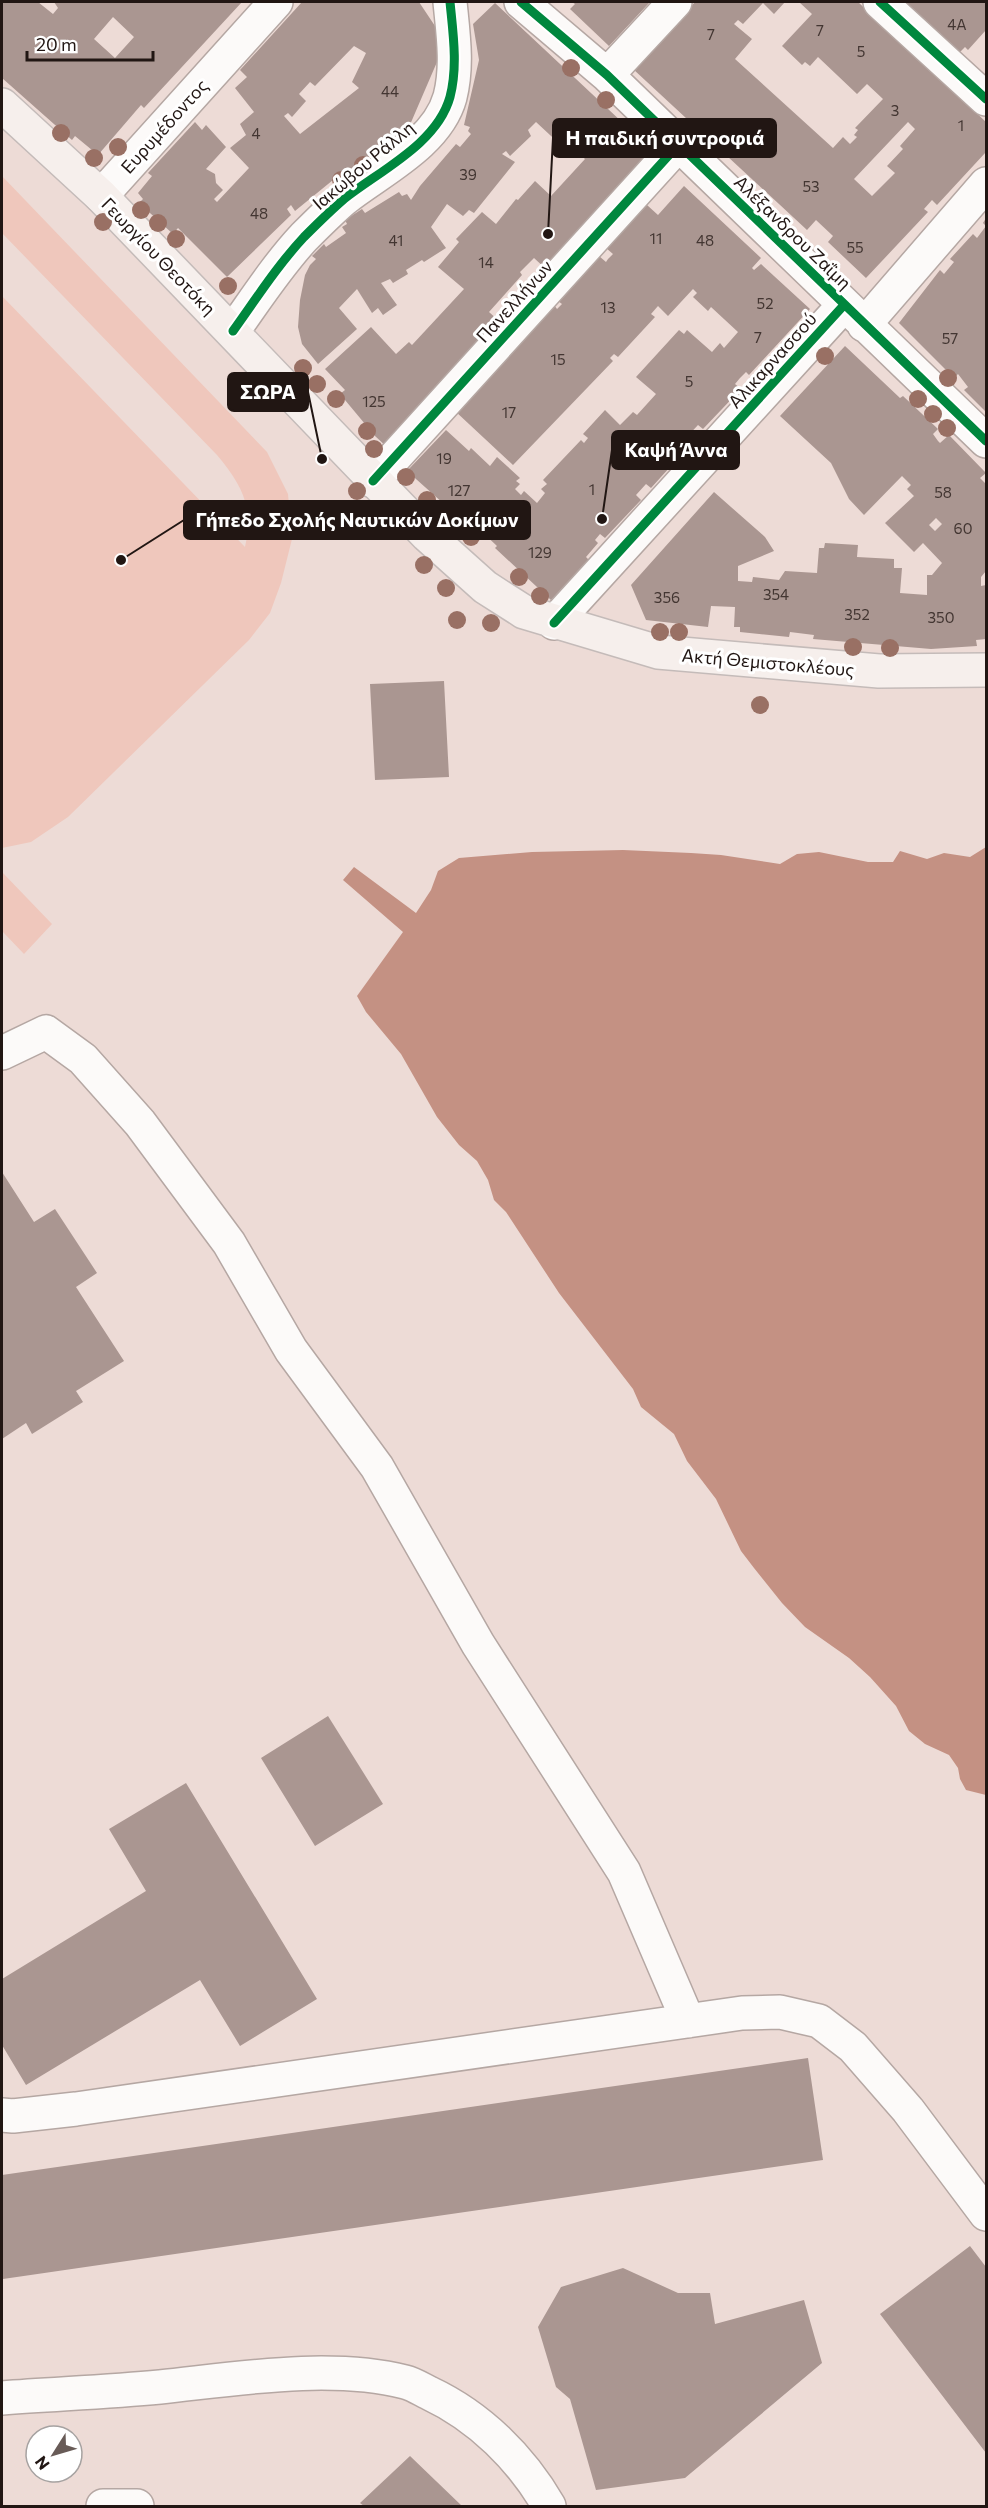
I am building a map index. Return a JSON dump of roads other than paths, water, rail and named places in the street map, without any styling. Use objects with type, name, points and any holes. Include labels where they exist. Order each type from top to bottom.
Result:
[{"type":"main road","name":"Γεωργίου Θεοτόκη","points":[[2,105],[101,196],[427,535],[485,587],[524,612],[554,623]]},
{"type":"main road","name":"Ακτή Θεμιστοκλέους","points":[[554,623],[658,652],[706,658],[879,671],[987,669]]},
{"type":"street","name":"Ευρυμέδοντος","points":[[101,196],[276,2]]},
{"type":"street","name":"Ιακώβου Ράλλη","points":[[233,331],[278,268],[304,238],[342,201],[413,148],[434,127],[450,98],[455,52],[450,2]]},
{"type":"street","name":"Αλέξανδρου Ζαΐμη","points":[[521,2],[607,75],[987,441]]},
{"type":"street","points":[[607,75],[675,2]]},
{"type":"street","points":[[880,2],[987,99]]},
{"type":"street","name":"Πανελλήνων","points":[[373,481],[679,144]]},
{"type":"street","name":"Αλικαρνασσού","points":[[554,623],[854,315],[987,184]]},
{"type":"street","points":[[2,1053],[46,1032],[83,1059],[140,1123],[229,1243],[291,1350],[377,1467],[478,1644],[624,1872],[688,2021]]},
{"type":"street","points":[[2,2115],[13,2116],[76,2109],[742,2013],[780,2012],[819,2020],[853,2047],[908,2110],[987,2214]]},
{"type":"street","points":[[2,2398],[160,2386],[262,2375],[350,2374],[406,2382],[456,2405],[504,2445],[534,2480],[549,2506]]},
{"type":"place","name":"Η παιδική συντροφιά","points":[[548,234]]},
{"type":"place","name":"ΣΩΡΑ","points":[[322,459]]},
{"type":"place","name":"Καψή Άννα","points":[[602,519]]},
{"type":"place","name":"Γήπεδο Σχολής Ναυτικών Δοκίμων","points":[[121,560]]}]
